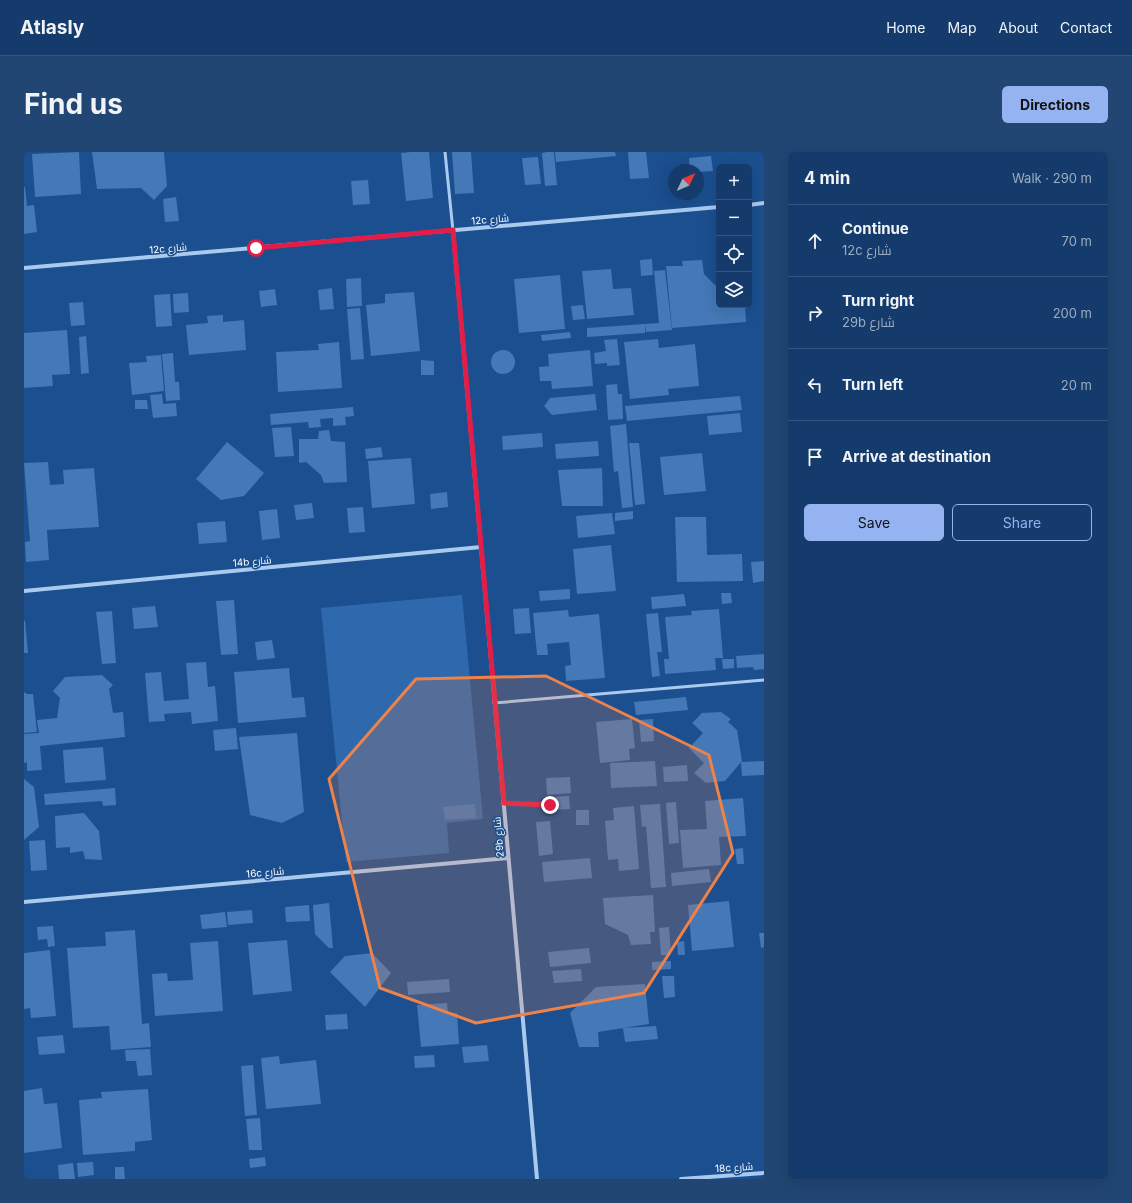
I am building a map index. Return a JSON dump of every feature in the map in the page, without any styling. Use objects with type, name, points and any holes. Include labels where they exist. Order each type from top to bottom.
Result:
[{"type":"street","points":[[752,205],[764,203]]},
{"type":"street","name":"12c شارع","points":[[24,268],[716,207]]},
{"type":"street","name":"29b شارع","points":[[453,230],[537,1179]]},
{"type":"street","name":"14b شارع","points":[[24,591],[480,547]]},
{"type":"street","name":"16c شارع","points":[[24,902],[508,858]]},
{"type":"street","name":"18c شارع","points":[[681,1179],[764,1174]]},
{"type":"lane","points":[[445,152],[453,230]]},
{"type":"lane","points":[[494,703],[764,680]]},
{"type":"lane","points":[[504,803],[550,805]]},
{"type":"highlighted area","points":[[546,676],[709,755],[733,853],[644,993],[476,1023],[380,988],[329,779],[416,679]]},
{"type":"shaded area","points":[[462,595],[483,819],[447,823],[449,853],[346,862],[321,608]]},
{"type":"building","points":[[79,152],[81,194],[35,197],[32,154]]},
{"type":"building","points":[[92,152],[164,152],[167,186],[154,200],[141,188],[97,189]]},
{"type":"building","points":[[429,152],[433,198],[406,201],[401,153]]},
{"type":"building","points":[[452,152],[471,152],[474,193],[455,194]]},
{"type":"building","points":[[554,152],[557,185],[545,186],[542,153]]},
{"type":"building","points":[[555,152],[615,152],[616,156],[556,162]]},
{"type":"building","points":[[628,152],[646,152],[649,178],[630,179]]},
{"type":"building","points":[[711,156],[713,171],[704,172],[704,164],[690,164],[689,158]]},
{"type":"building","points":[[538,157],[541,184],[525,185],[522,158]]},
{"type":"building","points":[[368,180],[370,204],[353,205],[351,181]]},
{"type":"building","points":[[24,187],[27,206],[34,205],[37,232],[24,234]]},
{"type":"building","points":[[176,197],[179,221],[165,222],[163,199]]},
{"type":"building","points":[[652,259],[653,275],[641,276],[640,260]]},
{"type":"building","points":[[702,260],[704,274],[716,286],[716,308],[745,308],[746,322],[672,328],[666,266],[683,266],[682,261]]},
{"type":"building","points":[[611,269],[613,289],[631,288],[634,315],[587,319],[582,271]]},
{"type":"building","points":[[665,270],[672,330],[646,332],[645,324],[659,323],[654,271]]},
{"type":"building","points":[[560,275],[565,329],[519,333],[514,279]]},
{"type":"building","points":[[361,278],[362,306],[347,307],[346,279]]},
{"type":"building","points":[[332,288],[334,309],[320,310],[318,290]]},
{"type":"building","points":[[275,289],[277,305],[261,307],[259,291]]},
{"type":"building","points":[[414,292],[420,351],[371,356],[366,305],[385,303],[385,294]]},
{"type":"building","points":[[188,293],[189,312],[174,313],[173,294]]},
{"type":"building","points":[[170,294],[172,326],[156,327],[154,295]]},
{"type":"building","points":[[83,302],[85,325],[71,326],[69,303]]},
{"type":"building","points":[[583,305],[585,319],[573,320],[571,306]]},
{"type":"building","points":[[360,308],[364,359],[351,360],[347,309]]},
{"type":"building","points":[[223,315],[223,322],[244,320],[246,350],[189,355],[186,325],[208,323],[207,316]]},
{"type":"building","points":[[645,324],[645,333],[587,337],[587,328]]},
{"type":"building","points":[[67,330],[70,374],[52,375],[53,386],[24,388],[24,333]]},
{"type":"building","points":[[570,332],[571,338],[542,341],[541,335]]},
{"type":"building","points":[[86,336],[89,373],[81,374],[79,337]]},
{"type":"building","points":[[617,339],[620,365],[607,366],[607,363],[595,364],[594,353],[606,351],[604,340]]},
{"type":"building","points":[[658,339],[659,348],[695,344],[699,386],[668,389],[669,395],[630,399],[624,342]]},
{"type":"building","points":[[339,342],[342,388],[278,392],[276,352],[319,350],[318,344]]},
{"type":"building","points":[[503,350],[511,354],[515,362],[511,370],[503,374],[495,370],[491,362],[495,354]]},
{"type":"building","points":[[590,350],[593,386],[552,389],[551,381],[540,381],[539,367],[549,366],[548,354]]},
{"type":"building","points":[[173,353],[175,382],[179,382],[180,400],[166,401],[162,354]]},
{"type":"building","points":[[161,355],[164,391],[132,395],[129,363],[147,362],[146,356]]},
{"type":"building","points":[[421,360],[434,361],[434,375],[421,375]]},
{"type":"building","points":[[617,384],[618,394],[622,394],[623,419],[608,420],[606,385]]},
{"type":"building","points":[[162,394],[163,404],[176,403],[177,416],[153,418],[150,395]]},
{"type":"building","points":[[595,394],[597,410],[552,415],[544,406],[550,398]]},
{"type":"building","points":[[740,396],[742,410],[627,421],[625,406]]},
{"type":"building","points":[[135,400],[147,400],[148,409],[135,409]]},
{"type":"building","points":[[353,407],[354,416],[345,417],[346,425],[333,426],[333,418],[320,419],[321,427],[309,428],[308,422],[271,425],[270,414]]},
{"type":"building","points":[[740,413],[742,432],[709,435],[707,416]]},
{"type":"building","points":[[626,424],[633,507],[622,508],[618,471],[614,472],[610,426]]},
{"type":"building","points":[[291,427],[294,456],[275,457],[272,428]]},
{"type":"building","points":[[329,430],[331,441],[345,442],[347,482],[324,483],[321,475],[306,462],[299,463],[299,439],[318,439],[319,431]]},
{"type":"building","points":[[542,433],[543,447],[503,450],[502,436]]},
{"type":"building","points":[[598,441],[599,456],[556,459],[555,444]]},
{"type":"building","points":[[227,442],[264,473],[244,496],[221,500],[196,479]]},
{"type":"building","points":[[629,443],[639,443],[645,504],[635,505]]},
{"type":"building","points":[[381,447],[383,457],[366,459],[365,449]]},
{"type":"building","points":[[702,453],[706,491],[664,495],[660,457]]},
{"type":"building","points":[[411,458],[415,504],[372,508],[368,461]]},
{"type":"building","points":[[48,462],[50,485],[64,484],[63,470],[94,468],[99,527],[47,530],[49,560],[26,562],[25,542],[30,541],[24,463]]},
{"type":"building","points":[[602,468],[603,506],[562,506],[558,470]]},
{"type":"building","points":[[447,492],[448,507],[431,509],[430,494]]},
{"type":"building","points":[[312,503],[314,518],[296,520],[294,505]]},
{"type":"building","points":[[363,507],[365,532],[349,533],[347,508]]},
{"type":"building","points":[[277,509],[280,538],[262,540],[259,511]]},
{"type":"building","points":[[633,511],[633,519],[615,521],[615,513]]},
{"type":"building","points":[[612,513],[615,534],[578,538],[576,516]]},
{"type":"building","points":[[675,517],[706,517],[707,555],[742,554],[743,581],[677,582]]},
{"type":"building","points":[[225,521],[227,542],[199,544],[197,523]]},
{"type":"building","points":[[611,545],[616,591],[577,594],[573,549]]},
{"type":"building","points":[[764,561],[764,581],[753,583],[751,562]]},
{"type":"building","points":[[570,589],[570,599],[540,601],[539,591]]},
{"type":"building","points":[[721,593],[731,593],[732,603],[722,604]]},
{"type":"building","points":[[684,594],[686,606],[652,609],[651,597]]},
{"type":"building","points":[[234,600],[238,654],[221,655],[216,601]]},
{"type":"building","points":[[155,606],[158,627],[134,629],[132,608]]},
{"type":"building","points":[[529,608],[531,633],[515,634],[513,609]]},
{"type":"building","points":[[719,609],[723,658],[715,658],[716,670],[665,674],[664,659],[669,659],[665,617],[692,615],[691,611]]},
{"type":"building","points":[[568,610],[569,617],[599,614],[605,678],[566,681],[565,666],[571,665],[569,642],[547,644],[548,655],[537,655],[533,613]]},
{"type":"building","points":[[112,611],[116,663],[102,664],[96,612]]},
{"type":"building","points":[[658,613],[662,652],[657,652],[660,676],[652,677],[646,614]]},
{"type":"building","points":[[25,620],[28,653],[24,653]]},
{"type":"building","points":[[272,640],[275,658],[257,660],[255,642]]},
{"type":"building","points":[[764,654],[764,669],[754,670],[753,667],[737,668],[736,656]]},
{"type":"building","points":[[722,659],[734,659],[734,668],[723,669]]},
{"type":"building","points":[[206,662],[208,687],[215,686],[218,721],[192,724],[191,712],[164,714],[165,721],[149,722],[145,673],[161,672],[164,701],[189,699],[186,663]]},
{"type":"building","points":[[289,668],[292,698],[304,697],[306,717],[238,723],[234,672]]},
{"type":"building","points":[[102,675],[113,685],[109,689],[113,713],[123,712],[125,737],[40,746],[42,770],[27,771],[27,762],[24,763],[24,734],[39,733],[37,720],[57,718],[60,698],[53,691],[65,677]]},
{"type":"building","points":[[24,692],[27,694],[33,694],[37,732],[24,733]]},
{"type":"building","points":[[686,697],[688,710],[636,715],[634,702]]},
{"type":"building","points":[[721,712],[731,719],[728,722],[737,730],[742,761],[725,781],[706,783],[694,773],[704,763],[689,748],[703,733],[692,723],[702,713]]},
{"type":"building","points":[[632,719],[635,748],[629,749],[630,760],[600,763],[596,722]]},
{"type":"building","points":[[653,719],[654,741],[641,742],[639,720]]},
{"type":"building","points":[[236,728],[238,749],[215,751],[213,730]]},
{"type":"building","points":[[297,733],[304,812],[282,823],[250,815],[239,737]]},
{"type":"building","points":[[103,747],[106,780],[65,783],[63,750]]},
{"type":"building","points":[[655,761],[657,786],[611,788],[610,763]]},
{"type":"building","points":[[764,761],[764,775],[742,776],[741,762]]},
{"type":"building","points":[[687,765],[688,781],[664,782],[663,767]]},
{"type":"building","points":[[570,777],[571,793],[547,795],[546,778]]},
{"type":"building","points":[[24,779],[34,787],[39,827],[24,840]]},
{"type":"building","points":[[115,788],[116,805],[103,806],[102,801],[45,805],[44,794]]},
{"type":"building","points":[[569,796],[570,809],[554,810],[553,797]]},
{"type":"building","points":[[743,798],[746,836],[719,837],[721,865],[683,868],[680,830],[707,829],[705,801]]},
{"type":"building","points":[[676,802],[679,843],[669,844],[666,803]]},
{"type":"building","points":[[475,804],[476,818],[445,820],[443,807]]},
{"type":"building","points":[[660,804],[666,887],[651,888],[646,826],[642,827],[640,805]]},
{"type":"building","points":[[634,806],[639,869],[619,871],[618,859],[608,860],[605,821],[614,820],[613,808]]},
{"type":"building","points":[[576,810],[589,810],[589,825],[576,825]]},
{"type":"building","points":[[84,813],[99,831],[102,860],[85,859],[83,851],[70,853],[70,847],[56,848],[55,816]]},
{"type":"building","points":[[550,821],[553,854],[539,856],[536,822]]},
{"type":"building","points":[[45,840],[47,870],[31,871],[29,841]]},
{"type":"building","points":[[743,848],[744,864],[737,864],[735,849]]},
{"type":"building","points":[[590,858],[592,878],[544,882],[542,862]]},
{"type":"building","points":[[709,869],[711,882],[672,886],[671,873]]},
{"type":"building","points":[[653,895],[655,932],[650,932],[651,944],[631,945],[628,935],[605,924],[603,898]]},
{"type":"building","points":[[729,901],[734,947],[692,951],[688,905]]},
{"type":"building","points":[[329,903],[333,948],[329,948],[315,934],[313,905]]},
{"type":"building","points":[[309,905],[310,921],[286,922],[285,907]]},
{"type":"building","points":[[252,910],[253,923],[228,925],[227,912]]},
{"type":"building","points":[[225,912],[227,927],[202,929],[200,915]]},
{"type":"building","points":[[53,926],[55,946],[48,947],[47,939],[38,940],[37,927]]},
{"type":"building","points":[[669,927],[671,955],[661,955],[659,928]]},
{"type":"building","points":[[135,930],[142,1024],[149,1023],[151,1047],[111,1050],[109,1026],[73,1028],[67,948],[106,946],[105,932]]},
{"type":"building","points":[[759,933],[764,933],[764,947],[761,948]]},
{"type":"building","points":[[287,940],[292,991],[253,995],[248,943]]},
{"type":"building","points":[[218,941],[223,1011],[155,1016],[152,974],[167,973],[168,981],[193,980],[190,943]]},
{"type":"building","points":[[684,941],[685,955],[678,955],[677,942]]},
{"type":"building","points":[[589,948],[591,963],[550,967],[548,952]]},
{"type":"building","points":[[50,950],[56,1016],[31,1018],[30,1008],[24,1009],[24,953]]},
{"type":"building","points":[[372,953],[391,973],[365,1007],[330,972],[345,956]]},
{"type":"building","points":[[671,961],[671,969],[652,970],[652,962]]},
{"type":"building","points":[[581,969],[582,981],[554,983],[552,971]]},
{"type":"building","points":[[662,976],[674,976],[675,997],[664,998]]},
{"type":"building","points":[[449,979],[450,992],[408,995],[407,982]]},
{"type":"building","points":[[645,984],[649,1024],[598,1032],[599,1047],[579,1047],[570,1013],[596,987]]},
{"type":"building","points":[[447,1003],[448,1014],[457,1013],[459,1044],[421,1047],[417,1005]]},
{"type":"building","points":[[347,1014],[348,1029],[326,1030],[325,1015]]},
{"type":"building","points":[[656,1026],[658,1039],[625,1042],[623,1028]]},
{"type":"building","points":[[63,1035],[65,1053],[39,1055],[37,1037]]},
{"type":"building","points":[[487,1045],[489,1061],[464,1063],[462,1047]]},
{"type":"building","points":[[150,1049],[152,1075],[138,1076],[136,1061],[126,1061],[125,1050]]},
{"type":"building","points":[[434,1055],[435,1067],[415,1068],[414,1056]]},
{"type":"building","points":[[279,1056],[280,1064],[316,1060],[321,1104],[266,1109],[261,1058]]},
{"type":"building","points":[[253,1065],[257,1115],[245,1116],[241,1066]]},
{"type":"building","points":[[42,1088],[44,1104],[57,1103],[62,1148],[24,1153],[24,1091]]},
{"type":"building","points":[[148,1089],[152,1140],[135,1142],[135,1151],[83,1155],[79,1100],[102,1098],[101,1092]]},
{"type":"building","points":[[260,1118],[262,1150],[249,1150],[246,1119]]},
{"type":"building","points":[[265,1157],[266,1166],[250,1168],[249,1159]]},
{"type":"building","points":[[93,1162],[94,1175],[78,1177],[77,1163]]},
{"type":"building","points":[[73,1163],[75,1179],[59,1179],[58,1165]]},
{"type":"building","points":[[115,1167],[124,1167],[125,1179],[115,1179]]},
{"type":"route","points":[[256,248],[453,230],[504,803],[550,805]]}]
